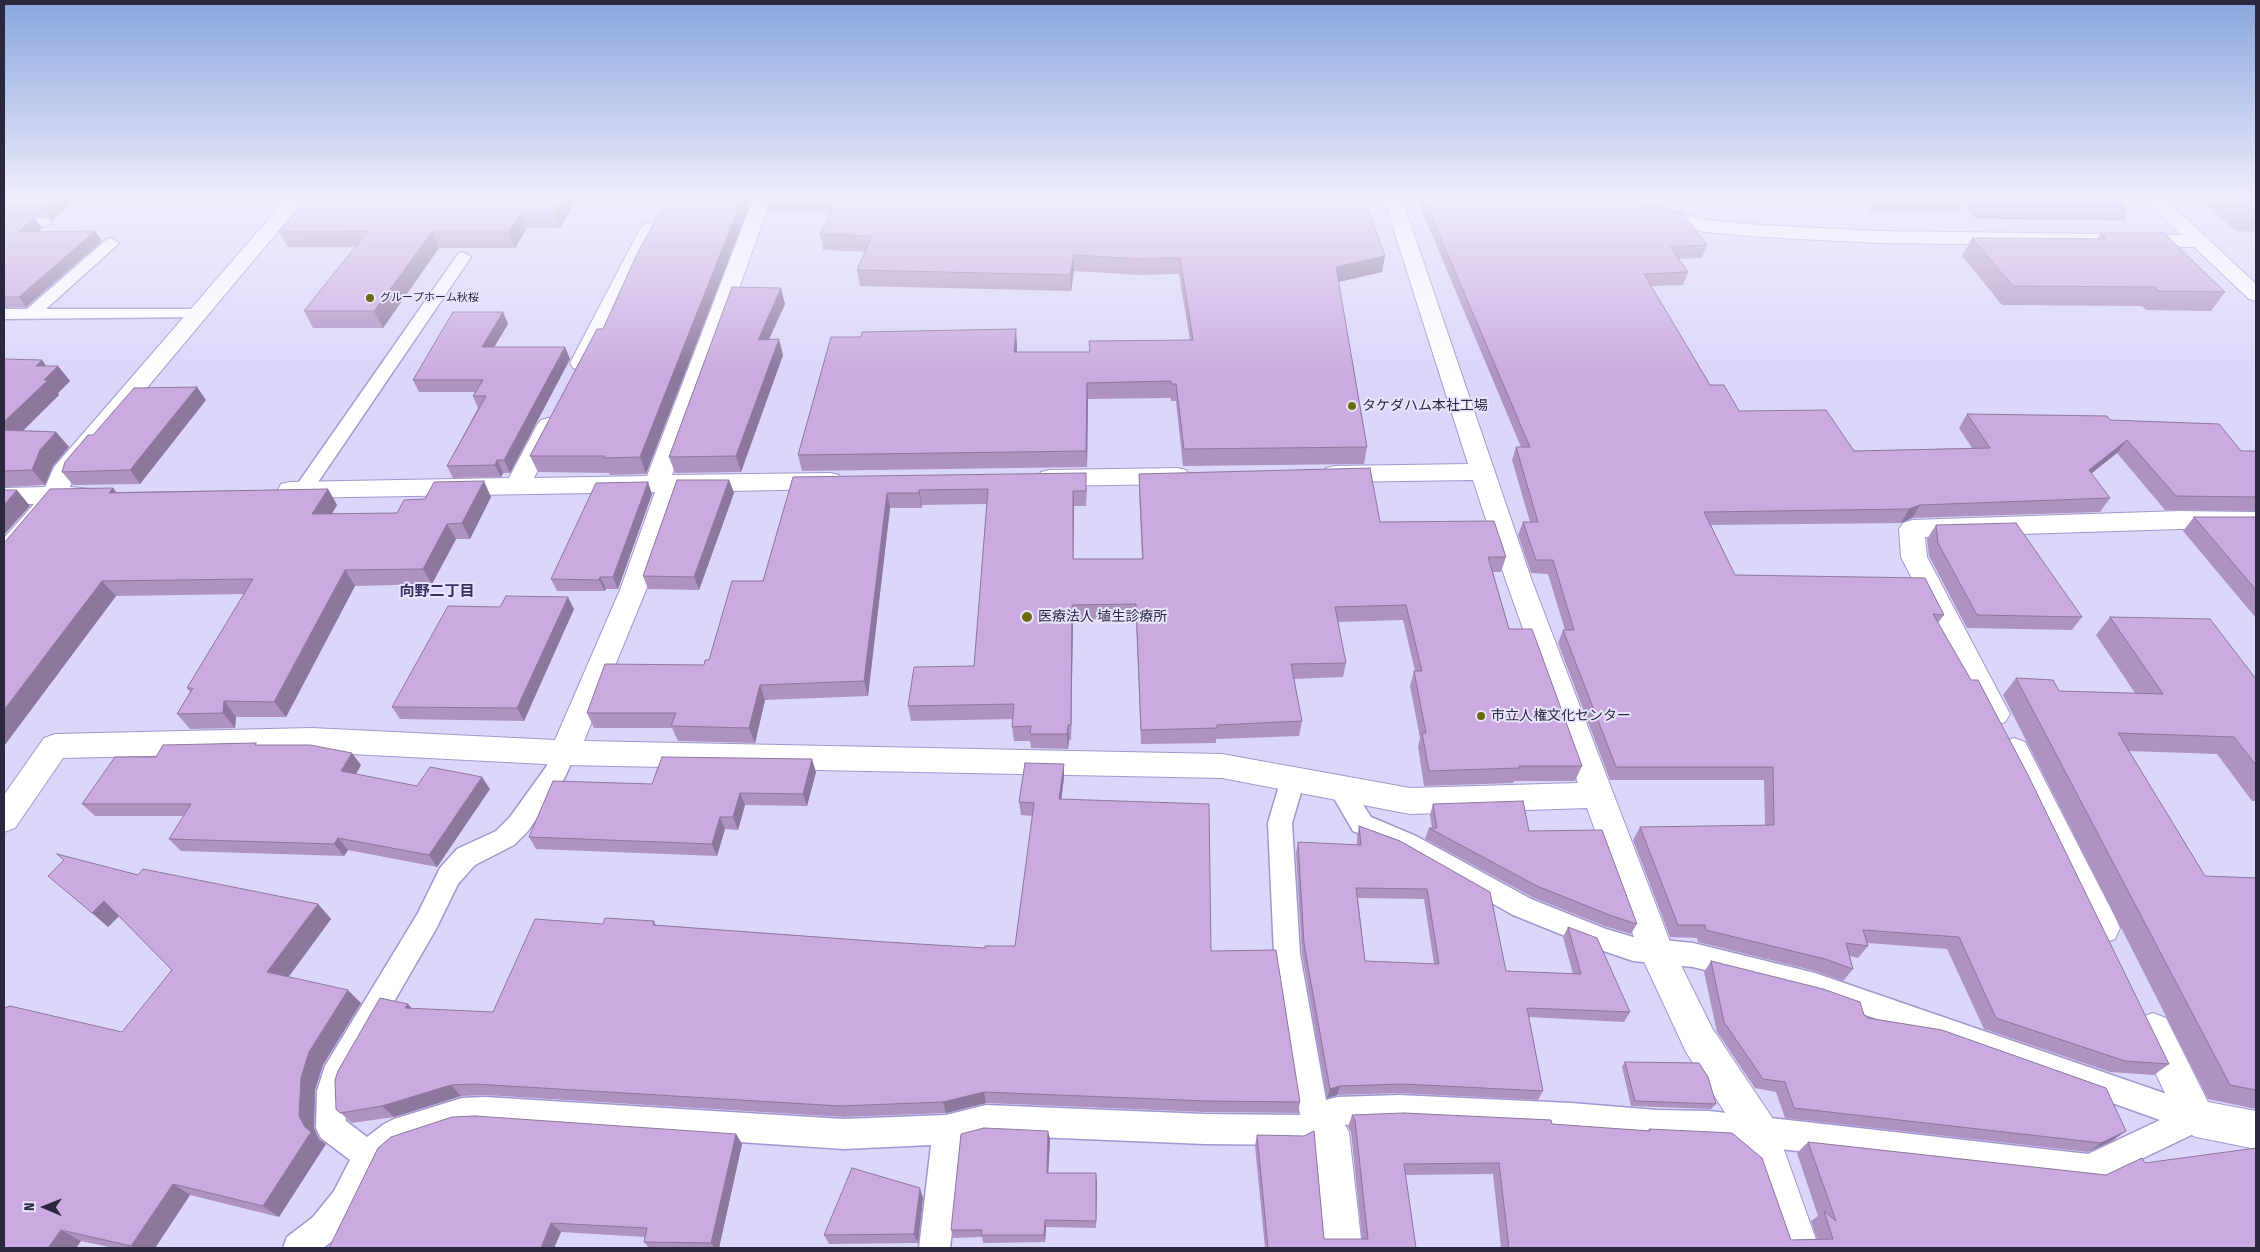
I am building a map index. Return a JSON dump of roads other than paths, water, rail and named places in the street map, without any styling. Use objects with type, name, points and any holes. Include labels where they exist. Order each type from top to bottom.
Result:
[{"type":"street","points":[[4,555],[55,495],[63,472],[246,257]]},
{"type":"street","points":[[572,380],[635,257]]},
{"type":"street","points":[[564,752],[633,590],[664,483],[742,257]]},
{"type":"street","points":[[1412,257],[1519,581],[1656,951],[1699,1040],[1760,1132],[1799,1248]]},
{"type":"street","points":[[2218,257],[2256,295]]},
{"type":"street","points":[[517,486],[558,406]]},
{"type":"street","points":[[1314,474],[1483,472]]},
{"type":"street","points":[[1025,478],[1204,476]]},
{"type":"street","points":[[263,491],[855,480]]},
{"type":"street","points":[[4,496],[105,494]]},
{"type":"street","points":[[2114,951],[2032,784],[1914,557],[1912,529],[2180,520],[2256,521]]},
{"type":"street","points":[[4,819],[55,746],[312,740],[564,752],[1222,766],[1410,801],[1600,796]]},
{"type":"street","points":[[2140,1004],[2196,1118],[2256,1130]]},
{"type":"street","points":[[1320,1117],[1330,1132],[1342,1248]]},
{"type":"lane","points":[[31,314],[95,257]]},
{"type":"lane","points":[[303,490],[463,257]]},
{"type":"lane","points":[[4,314],[198,314]]},
{"type":"lane","points":[[368,1155],[347,1142],[331,1128],[330,1092],[335,1076],[427,921],[449,876],[466,857],[504,838],[519,824],[556,772],[564,752]]},
{"type":"lane","points":[[1293,779],[1280,823],[1286,945],[1312,1105],[1320,1117]]},
{"type":"lane","points":[[1340,788],[1362,824],[1407,843],[1522,907],[1604,940],[1633,949],[1693,955],[1815,985],[2196,1118]]},
{"type":"lane","points":[[298,1248],[324,1228],[345,1202],[368,1155],[394,1134],[462,1112],[486,1111],[844,1134],[946,1130],[986,1120],[1205,1129],[1301,1130],[1310,1126],[1320,1117],[1337,1111],[1408,1110],[1571,1118],[1657,1125],[1709,1126],[2089,1169],[2196,1118]]},
{"type":"lane","points":[[936,1248],[946,1158],[946,1130]]},
{"type":"place","name":"グループホーム秋桜","points":[[370,298]]},
{"type":"place","name":"タケダハム本社工場","points":[[1352,406]]},
{"type":"place","name":"医療法人 埴生診療所","points":[[1027,617]]},
{"type":"place","name":"市立人権文化センター","points":[[1481,716]]},
{"type":"district","name":"向野二丁目","points":[[437,592]]}]
